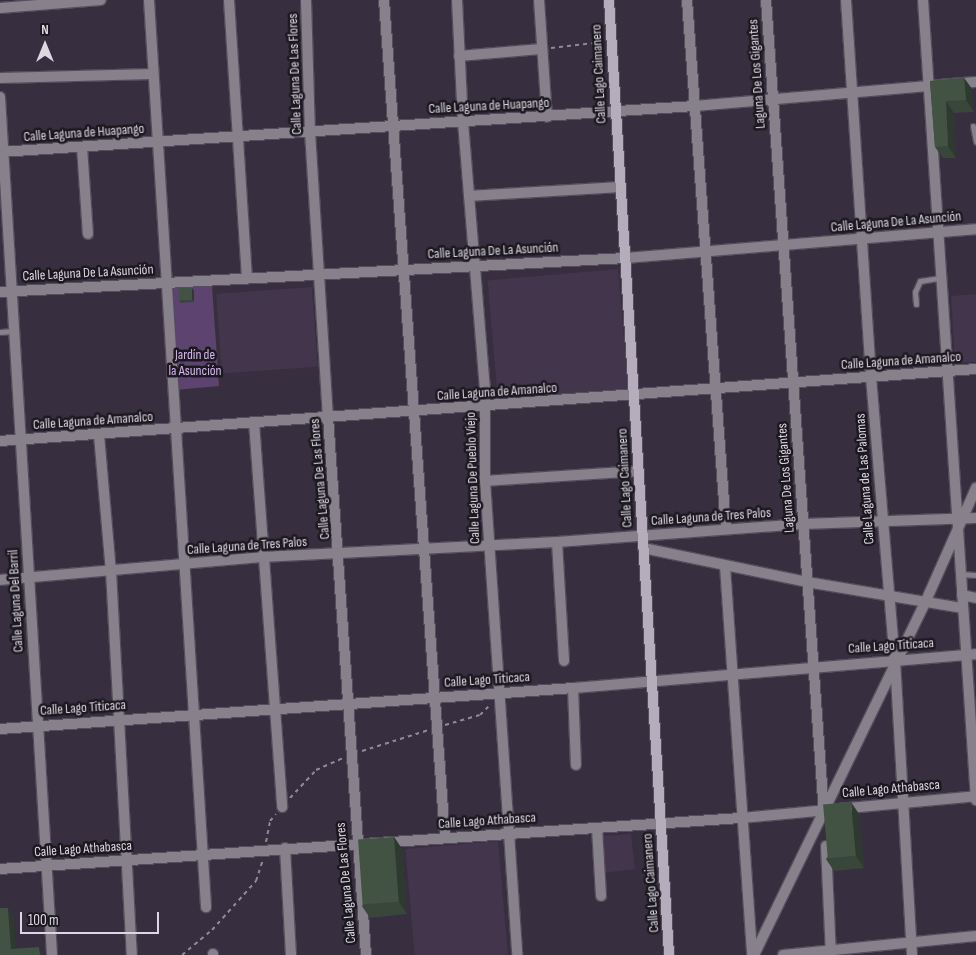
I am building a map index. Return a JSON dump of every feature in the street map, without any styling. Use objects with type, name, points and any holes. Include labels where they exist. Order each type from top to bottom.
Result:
[{"type":"street","points":[[0,8],[101,0]]},
{"type":"street","points":[[149,0],[156,142],[187,564],[206,907]]},
{"type":"street","points":[[229,0],[247,278]]},
{"type":"street","name":"Calle Laguna De Las Flores","points":[[306,0],[310,132],[321,274],[328,417],[340,554],[356,843],[366,955]]},
{"type":"street","points":[[384,0],[405,269],[422,549],[445,837]]},
{"type":"street","name":"Calle Laguna De Pueblo Viejo","points":[[457,0],[463,122],[484,407],[486,481],[507,833],[517,955]]},
{"type":"street","points":[[539,0],[547,117]]},
{"type":"street","name":"Calle Lago Caimanero","points":[[609,0],[670,955]]},
{"type":"street","points":[[687,0],[714,390],[726,529]]},
{"type":"street","name":"Laguna De Los Gigantes","points":[[766,0],[807,582],[811,666],[824,809],[831,953]]},
{"type":"street","name":"Calle Laguna de Las Palomas","points":[[846,0],[871,377],[888,597],[895,660],[912,955]]},
{"type":"street","points":[[923,0],[946,372],[960,519],[962,595],[971,654],[976,800]]},
{"type":"street","points":[[459,56],[541,49]]},
{"type":"street","points":[[0,78],[152,74]]},
{"type":"street","name":"Calle Laguna de Huapango","points":[[1,152],[393,125],[547,117],[976,82]]},
{"type":"street","name":"Calle Laguna Del Barril","points":[[0,97],[5,292],[13,331],[52,955]]},
{"type":"street","points":[[82,147],[88,234]]},
{"type":"street","points":[[469,196],[620,186]]},
{"type":"street","name":"Calle Laguna De La Asunción","points":[[5,292],[626,258],[937,233],[976,228]]},
{"type":"street","name":"Calle Laguna de Amanalco","points":[[0,441],[634,396],[976,369]]},
{"type":"street","points":[[254,422],[262,557],[282,807]]},
{"type":"street","points":[[99,435],[111,571],[132,955]]},
{"type":"street","points":[[486,481],[638,471]]},
{"type":"street","points":[[753,955],[895,660],[925,603],[960,519],[976,488]]},
{"type":"street","name":"Calle Laguna de Tres Palos","points":[[0,580],[262,557],[557,542],[803,524],[976,518]]},
{"type":"street","points":[[557,542],[564,661]]},
{"type":"street","points":[[644,548],[807,582],[963,608]]},
{"type":"street","points":[[725,566],[741,818],[753,955]]},
{"type":"street","points":[[962,595],[976,598]]},
{"type":"street","name":"Calle Lago Titicaca","points":[[0,729],[500,691],[573,688],[811,666],[971,654]]},
{"type":"street","points":[[573,688],[576,765]]},
{"type":"street","name":"Calle Lago Athabasca","points":[[0,868],[741,818],[976,796]]},
{"type":"street","points":[[597,828],[601,896]]},
{"type":"street","points":[[285,848],[291,955]]},
{"type":"street","points":[[783,955],[831,953],[911,942],[976,936]]},
{"type":"lane","points":[[973,126],[976,142]]},
{"type":"lane","points":[[916,304],[915,292],[920,281],[940,278]]},
{"type":"lane","points":[[0,332],[13,331]]},
{"type":"lane","points":[[961,574],[976,575]]},
{"type":"path","points":[[541,49],[611,42]]},
{"type":"path","points":[[182,955],[212,930],[256,881],[270,821],[316,770],[351,755]]},
{"type":"shaded area","points":[[618,269],[629,392],[498,403],[487,280]]},
{"type":"shaded area","points":[[312,287],[318,367],[222,374],[216,294]]},
{"type":"shaded area","points":[[976,294],[976,362],[955,363],[951,296]]},
{"type":"shaded area","points":[[631,834],[635,869],[603,873],[602,836]]},
{"type":"shaded area","points":[[498,841],[508,955],[415,955],[405,849]]},
{"type":"green space","name":"Jardín de la Asunción","points":[[212,286],[219,386],[175,390],[170,317],[172,287]]},
{"type":"building","points":[[964,78],[966,100],[946,101],[948,146],[935,147],[930,81]]},
{"type":"building","points":[[179,288],[192,288],[192,300],[179,300]]},
{"type":"building","points":[[851,802],[856,856],[828,858],[823,804]]},
{"type":"building","points":[[394,837],[399,902],[363,904],[358,840]]},
{"type":"building","points":[[0,908],[8,908],[11,949],[39,947],[40,955],[0,955]]}]
